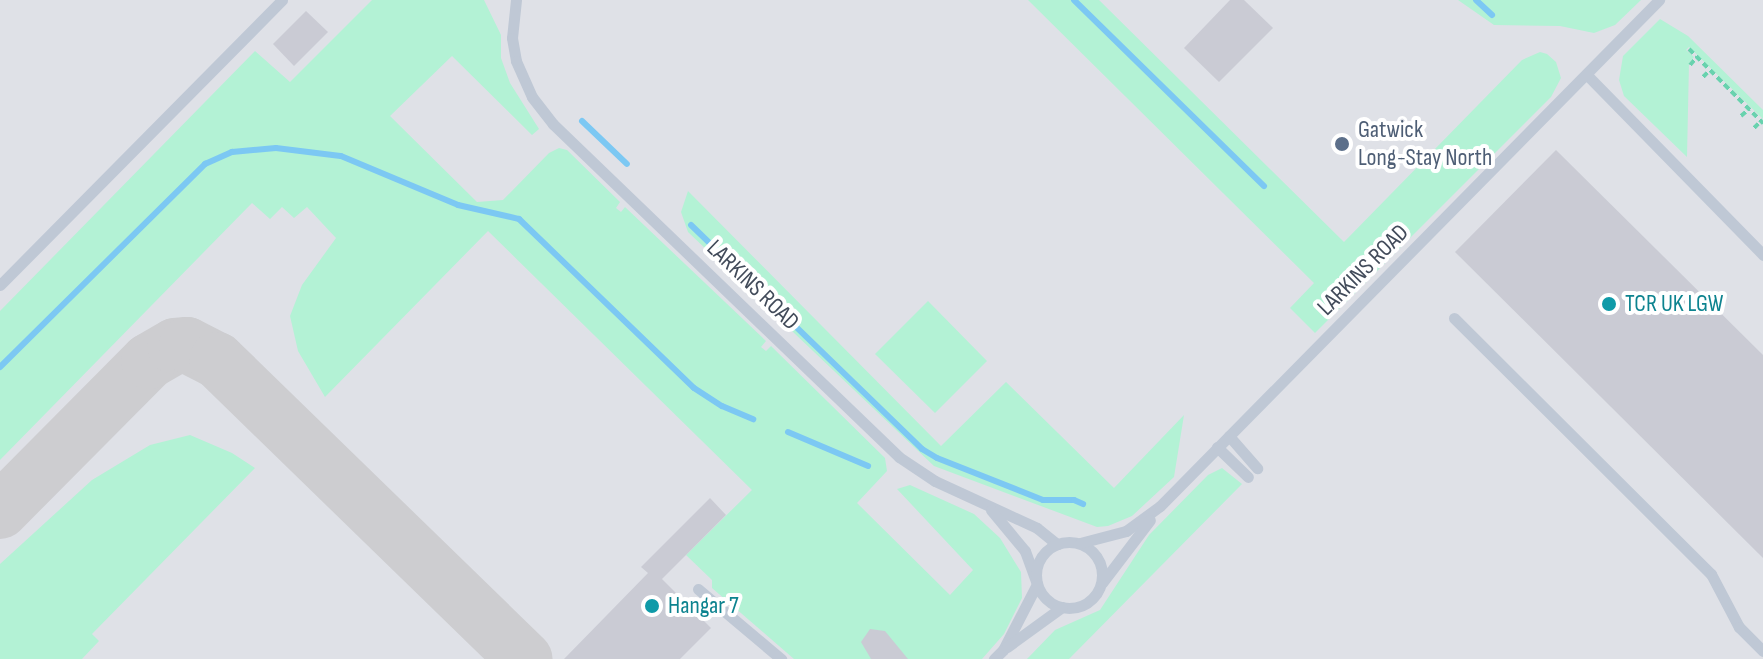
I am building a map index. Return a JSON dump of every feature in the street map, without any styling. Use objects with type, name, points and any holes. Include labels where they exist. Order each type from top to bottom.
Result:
[{"type":"lane","points":[[0,285],[282,0]]},
{"type":"lane","name":"LARKINS ROAD","points":[[516,0],[512,48],[522,79],[553,124],[899,457],[935,481],[1037,528],[1057,544]]},
{"type":"lane","name":"LARKINS ROAD","points":[[1080,543],[1126,531],[1160,506],[1659,0]]},
{"type":"lane","points":[[1587,75],[1763,255]]},
{"type":"lane","points":[[1454,318],[1711,574],[1739,627],[1763,651]]},
{"type":"lane","points":[[1229,436],[1257,468]]},
{"type":"lane","points":[[1217,447],[1248,477]]},
{"type":"lane","points":[[986,506],[1025,551],[1037,584],[1050,602],[1062,607],[1081,606],[1091,601],[1160,506]]},
{"type":"lane","points":[[999,654],[1037,584],[1042,556],[1057,544],[1080,543],[1096,555],[1103,574],[1101,584]]},
{"type":"lane","points":[[698,589],[781,659]]},
{"type":"lane","points":[[999,654],[1062,607]]},
{"type":"path","points":[[1689,49],[1762,122],[1754,128]]},
{"type":"path","points":[[1690,65],[1697,57]]},
{"type":"path","points":[[1703,77],[1710,70]]},
{"type":"path","points":[[1741,116],[1749,109]]},
{"type":"shaded area","points":[[0,0],[1763,0],[1763,659],[0,659]]},
{"type":"green space","points":[[372,0],[484,0],[501,35],[501,58],[510,83],[539,129],[532,135],[452,56],[390,116],[477,202],[503,200],[549,153],[559,148],[567,150],[620,202],[616,208],[621,212],[625,207],[766,341],[761,347],[766,351],[771,346],[885,458],[887,471],[857,503],[950,595],[973,570],[897,489],[910,485],[974,514],[1000,538],[1021,572],[1022,598],[1004,634],[982,659],[794,659],[712,588],[712,580],[686,555],[752,490],[488,231],[325,397],[298,351],[290,316],[302,285],[336,238],[307,207],[294,218],[282,207],[270,219],[252,203],[0,460],[0,311],[255,51],[290,82]]},
{"type":"green space","points":[[1028,0],[1099,0],[1344,242],[1522,60],[1540,52],[1547,54],[1556,62],[1561,78],[1551,97],[1315,333],[1290,308],[1314,283]]},
{"type":"green space","points":[[1458,0],[1641,0],[1615,25],[1594,33],[1560,26],[1494,25]]},
{"type":"green space","points":[[1660,19],[1688,36],[1763,110],[1763,119],[1689,47],[1686,50],[1694,57],[1689,63],[1687,157],[1624,96],[1619,80],[1623,56]]},
{"type":"green space","points":[[688,191],[941,446],[1006,382],[1114,488],[1184,415],[1174,477],[1132,516],[1097,527],[934,466],[688,232],[681,212]]},
{"type":"green space","points":[[928,301],[987,361],[935,413],[875,354]]},
{"type":"green space","points":[[190,435],[232,453],[255,468],[92,634],[99,641],[82,659],[0,659],[0,564],[92,480],[150,445]]},
{"type":"green space","points":[[1222,468],[1242,484],[1069,659],[1027,659],[1055,630],[1100,610],[1149,535],[1208,475]]},
{"type":"building","points":[[1230,0],[1244,0],[1273,28],[1219,82],[1184,48]]},
{"type":"building","points":[[306,11],[328,32],[294,66],[273,44]]},
{"type":"building","name":"TCR UK LGW","points":[[1556,150],[1763,355],[1763,558],[1455,252]]},
{"type":"building","name":"Hangar 7","points":[[710,498],[726,515],[662,579],[711,628],[680,659],[564,659],[648,573],[641,567]]},
{"type":"building","points":[[870,629],[885,631],[908,659],[871,659],[861,642]]},
{"type":"waterway","points":[[1074,0],[1264,186]]},
{"type":"waterway","points":[[1476,0],[1492,15]]},
{"type":"waterway","points":[[582,121],[627,164]]},
{"type":"waterway","points":[[0,367],[205,164],[232,152],[276,148],[341,156],[458,205],[519,219],[694,388],[722,406],[753,419]]},
{"type":"waterway","points":[[691,225],[922,449],[937,458],[1043,500],[1074,500],[1083,504]]},
{"type":"waterway","points":[[788,432],[868,466]]},
{"type":"taxiway","points":[[0,511],[149,361],[175,346],[187,345],[217,360],[525,659]]},
{"type":"place","name":"Gatwick Long-Stay North","points":[[1342,144]]},
{"type":"place","name":"TCR UK LGW","points":[[1609,304]]},
{"type":"place","name":"Hangar 7","points":[[652,606]]}]
